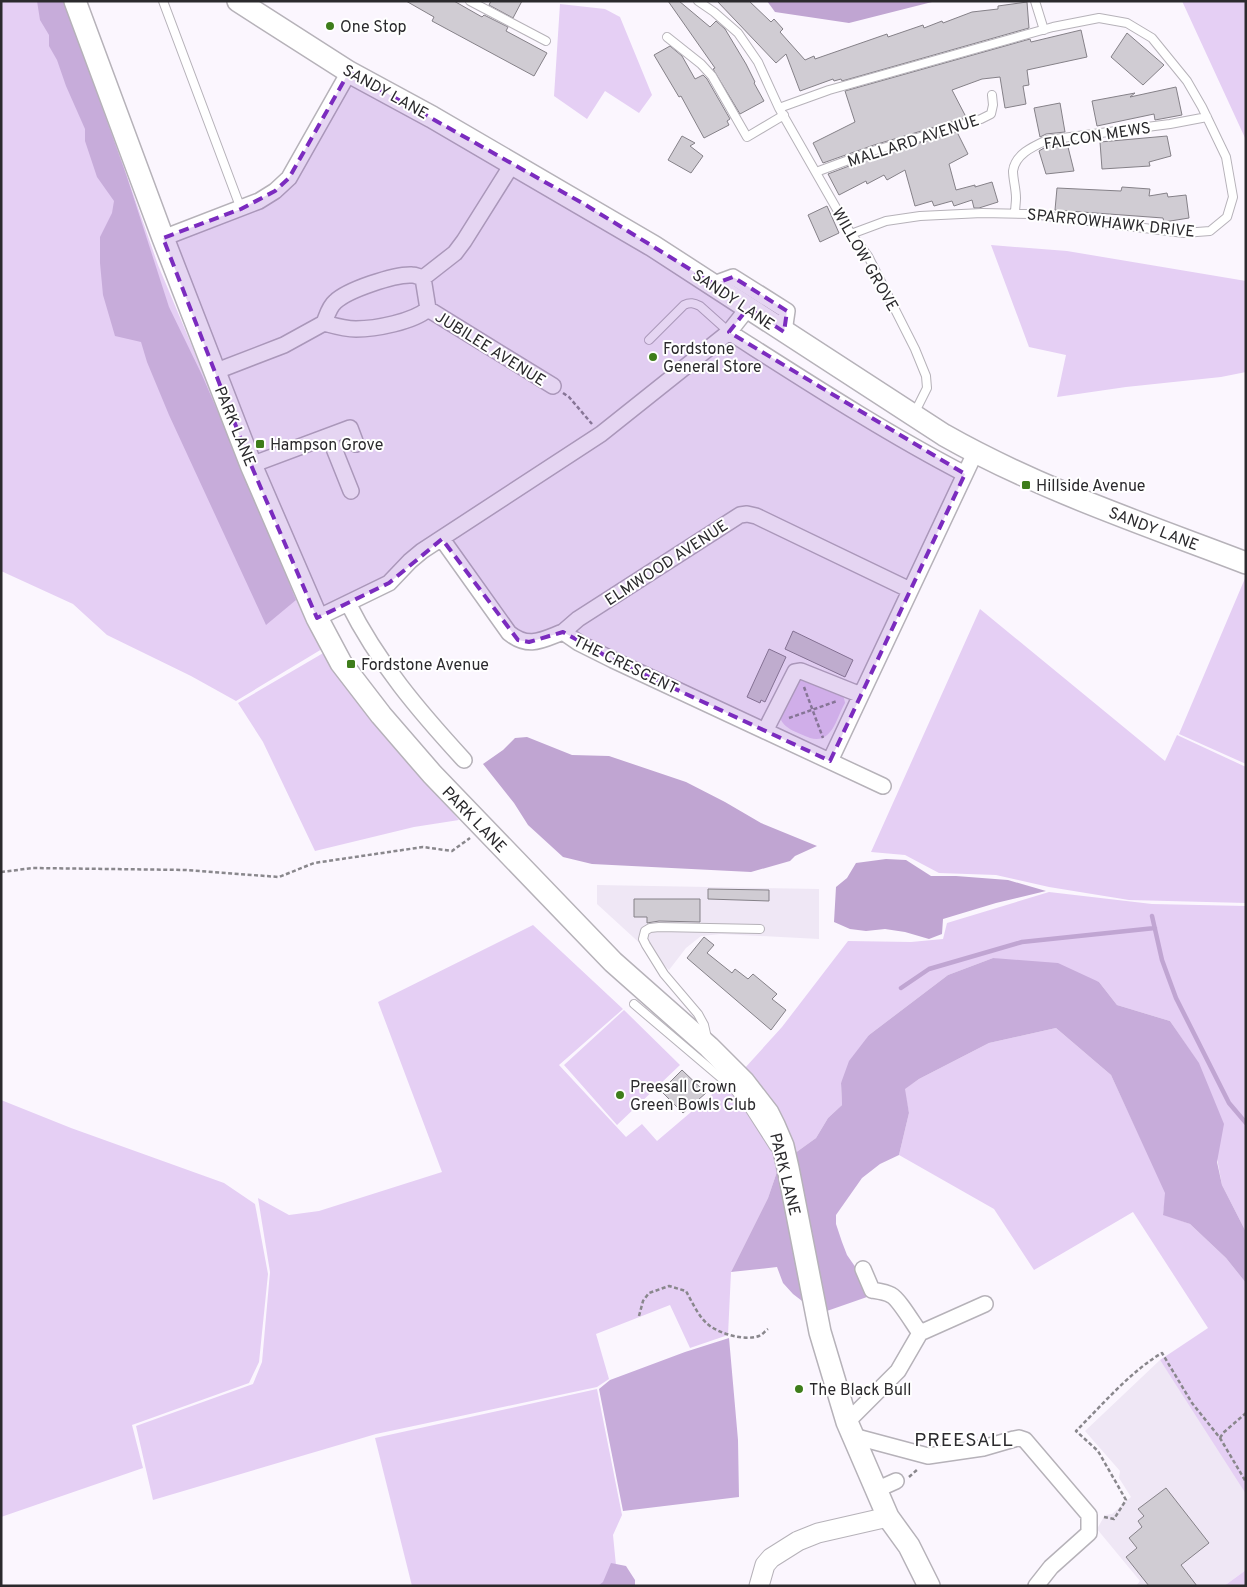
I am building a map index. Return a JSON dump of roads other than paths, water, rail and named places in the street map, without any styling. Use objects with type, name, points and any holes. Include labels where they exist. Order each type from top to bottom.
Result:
[{"type":"main road","name":"PARK LANE","points":[[75,1],[163,238],[251,465],[317,618],[331,646],[352,680],[432,774],[482,827],[613,962],[709,1047],[744,1082],[768,1113],[780,1139],[785,1156],[820,1332],[850,1429],[888,1517],[909,1546],[929,1586]]},
{"type":"main road","name":"SANDY LANE","points":[[238,1],[349,72],[432,117],[622,227],[714,284],[784,332],[975,453],[1054,490],[1246,563]]},
{"type":"street","points":[[163,238],[240,210],[275,191],[289,178],[349,72]]},
{"type":"street","points":[[423,278],[455,253],[464,242],[513,163]]},
{"type":"street","points":[[214,372],[284,345],[324,323],[329,310],[335,302],[351,293],[400,276],[413,275],[423,278]]},
{"type":"street","points":[[714,284],[733,277],[787,311],[784,332]]},
{"type":"street","points":[[324,323],[356,329],[373,327],[421,315],[428,309],[423,278]]},
{"type":"street","points":[[317,618],[389,583],[410,561],[601,434],[729,332],[748,308]]},
{"type":"street","name":"JUBILEE AVENUE","points":[[428,309],[554,386]]},
{"type":"street","name":"SANDY LANE","points":[[729,332],[826,394],[965,474]]},
{"type":"street","points":[[251,465],[350,428],[356,444]]},
{"type":"street","points":[[329,436],[351,491]]},
{"type":"street","points":[[830,760],[975,453]]},
{"type":"street","name":"ELMWOOD AVENUE","points":[[563,632],[578,619],[740,514],[756,516],[910,590]]},
{"type":"street","name":"THE CRESCENT","points":[[442,539],[509,633],[518,640],[529,642],[542,640],[563,632],[579,643],[883,786]]},
{"type":"street","points":[[348,603],[372,646],[394,678],[423,715],[464,760]]},
{"type":"street","points":[[765,731],[795,672],[801,670],[861,696]]},
{"type":"street","points":[[863,1269],[872,1290],[891,1295],[900,1301],[904,1311],[920,1333]]},
{"type":"street","points":[[985,1304],[920,1333],[898,1371],[850,1429],[928,1456],[983,1448],[1020,1438],[1028,1443],[1089,1515],[1089,1533],[1051,1567],[1036,1586]]},
{"type":"street","points":[[876,1490],[896,1482]]},
{"type":"street","points":[[759,1586],[765,1565],[771,1558],[798,1541],[818,1533],[888,1517]]},
{"type":"lane","points":[[163,1],[240,210]]},
{"type":"lane","points":[[470,1],[546,41]]},
{"type":"lane","name":"WILLOW GROVE","points":[[698,1],[738,32],[758,62],[780,108],[851,234],[868,256],[922,364],[926,376],[927,388],[913,415]]},
{"type":"lane","points":[[1035,1],[1044,30]]},
{"type":"lane","name":"SPARROWHAWK DRIVE","points":[[780,108],[829,90],[1044,30],[1099,18],[1127,23],[1152,38],[1187,81],[1226,157],[1233,197],[1227,217],[1210,231],[1184,233],[1032,214],[982,212],[886,220],[851,234]]},
{"type":"lane","points":[[667,37],[701,64],[712,76],[747,137],[784,115]]},
{"type":"lane","name":"MALLARD AVENUE","points":[[816,172],[876,150],[980,120],[991,114],[994,105],[992,95]]},
{"type":"lane","name":"FALCON MEWS","points":[[1015,214],[1016,199],[1013,169],[1026,150],[1037,144],[1047,140],[1170,124],[1206,117]]},
{"type":"lane","points":[[649,340],[688,303],[695,303],[700,306],[729,332]]},
{"type":"lane","points":[[709,1047],[704,1025],[698,1014],[664,974],[643,939],[645,931],[650,928],[659,927],[760,929]]},
{"type":"lane","points":[[634,1004],[733,1088],[749,1108],[773,1146],[785,1156]]},
{"type":"waterway","points":[[1152,916],[1162,960],[1176,998],[1229,1103],[1246,1123]]},
{"type":"waterway","points":[[901,988],[929,969],[1022,942],[1155,928]]},
{"type":"place","name":"One Stop","points":[[330,26]]},
{"type":"place","name":"Fordstone General Store","points":[[653,357]]},
{"type":"place","name":"Hampson Grove","points":[[260,444]]},
{"type":"place","name":"Hillside Avenue","points":[[1026,485]]},
{"type":"place","name":"Fordstone Avenue","points":[[351,664]]},
{"type":"place","name":"Preesall Crown Green Bowls Club","points":[[620,1095]]},
{"type":"place","name":"The Black Bull","points":[[799,1389]]},
{"type":"district","name":"PREESALL","points":[[964,1439]]}]
